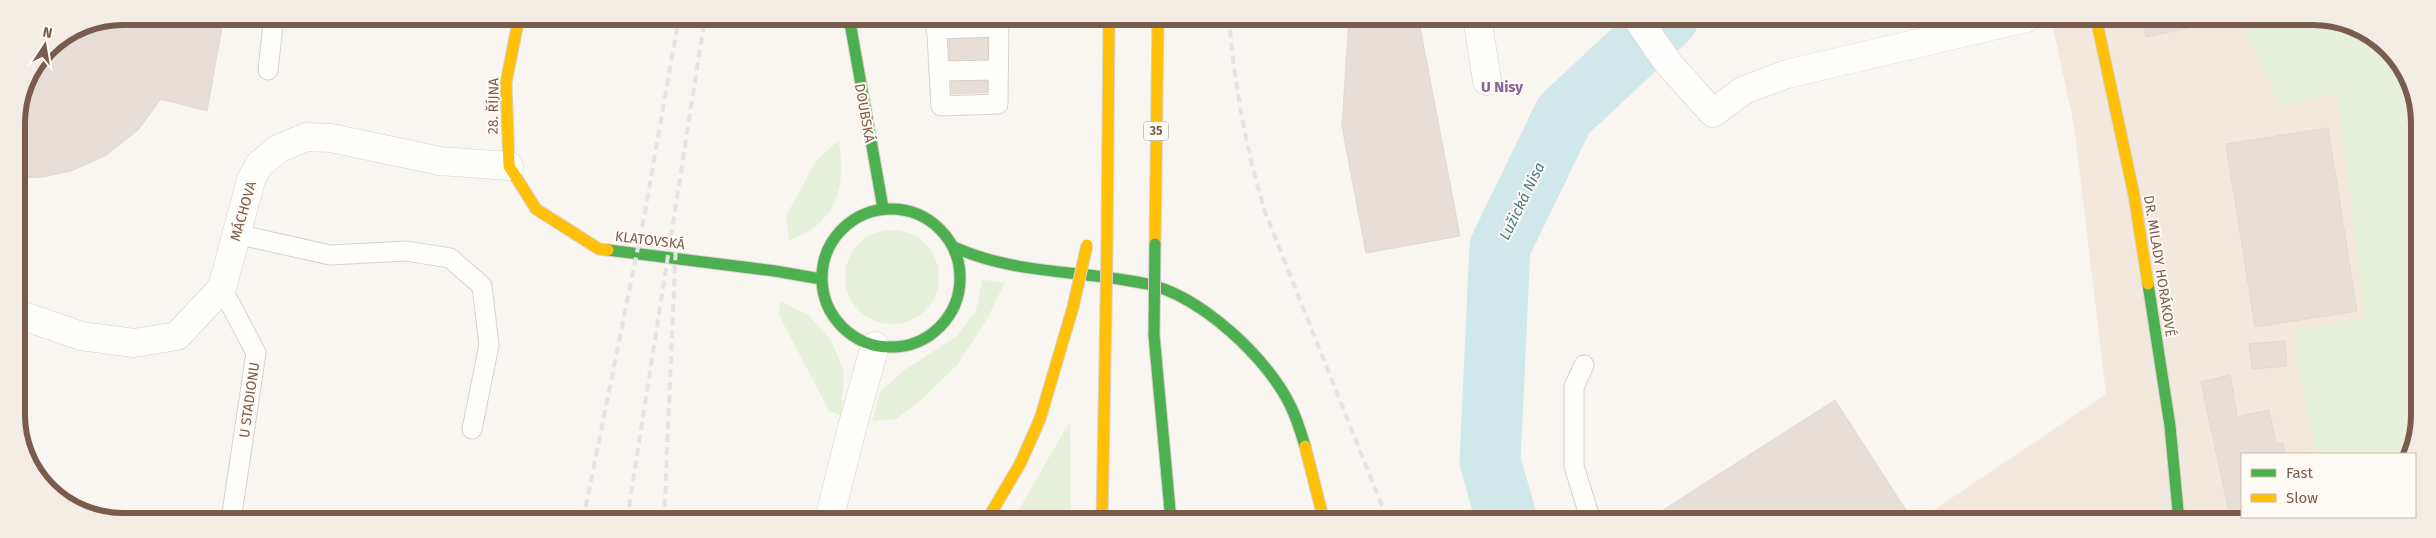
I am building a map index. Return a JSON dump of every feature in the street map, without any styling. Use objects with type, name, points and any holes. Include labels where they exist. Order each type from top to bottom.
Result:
[{"type":"main road","name":"28. ŘÍJNA","points":[[509,166],[506,83],[517,25]]},
{"type":"main road","name":"DOUBSKÁ","points":[[850,25],[883,208]]},
{"type":"main road","points":[[1102,513],[1109,25]]},
{"type":"main road","name":"35","points":[[1153,452],[1158,25]]},
{"type":"main road","name":"DR. MILADY HORÁKOVÉ","points":[[2098,25],[2134,195],[2170,426],[2178,513]]},
{"type":"main road","points":[[1096,208],[1108,154]]},
{"type":"main road","name":"KLATOVSKÁ","points":[[509,166],[536,209],[599,249],[775,270],[821,278]]},
{"type":"main road","points":[[883,208],[911,211],[936,224],[954,247],[960,268],[960,291],[952,312],[938,330],[919,342],[897,347],[875,346],[858,339],[843,328],[831,314],[824,296],[821,278],[824,258],[833,240],[846,224],[863,214],[883,208]]},
{"type":"main road","points":[[992,513],[1006,492],[1028,449],[1046,404],[1073,307],[1088,240]]},
{"type":"main road","points":[[954,247],[980,259],[1015,266],[1149,284],[1195,303],[1218,319],[1269,372],[1291,406],[1308,454],[1322,513]]},
{"type":"main road","points":[[1154,335],[1170,513]]},
{"type":"street","points":[[1478,25],[1487,81]]},
{"type":"street","points":[[1642,25],[1668,63],[1713,113],[1744,90],[1787,74],[1977,25]]},
{"type":"street","name":"MÁCHOVA","points":[[25,316],[81,336],[134,343],[177,336],[222,288],[251,180],[259,165],[278,149],[306,137],[331,138],[440,161],[509,166]]},
{"type":"street","points":[[831,513],[852,424],[875,346]]},
{"type":"lane","points":[[268,70],[273,25]]},
{"type":"lane","points":[[936,25],[942,106],[998,104],[999,25]]},
{"type":"lane","points":[[939,71],[998,70]]},
{"type":"lane","points":[[236,234],[330,255],[406,251],[450,258],[482,286],[489,345],[472,429]]},
{"type":"lane","name":"U STADIONU","points":[[222,288],[256,353],[233,513]]},
{"type":"lane","points":[[1584,365],[1574,387],[1574,466],[1589,513]]},
{"type":"shaded area","points":[[2053,25],[2313,25],[2345,30],[2373,45],[2391,63],[2404,85],[2411,116],[2411,422],[2404,453],[2241,453],[2241,513],[1929,513],[2106,394],[2074,125]]},
{"type":"green space","points":[[2243,25],[2313,25],[2345,30],[2373,45],[2391,63],[2404,85],[2411,116],[2411,422],[2404,453],[2317,453],[2298,367],[2293,332],[2365,317],[2337,92],[2280,105]]},
{"type":"green space","points":[[839,140],[841,175],[837,197],[825,217],[816,226],[789,241],[786,216],[816,161]]},
{"type":"green space","points":[[883,230],[901,230],[926,243],[936,259],[939,277],[936,295],[926,311],[901,324],[883,324],[858,311],[845,286],[845,268],[858,243]]},
{"type":"green space","points":[[982,280],[1005,282],[987,319],[958,364],[919,402],[896,419],[872,421],[880,392],[903,371],[956,337],[976,310]]},
{"type":"green space","points":[[780,301],[808,315],[831,340],[844,372],[841,415],[829,411],[779,315]]},
{"type":"green space","points":[[1070,421],[1071,513],[1017,513]]},
{"type":"building","points":[[116,25],[222,25],[207,111],[161,99],[138,130],[105,156],[71,171],[43,177],[25,178],[25,116],[28,97],[40,70],[70,70],[70,40],[91,30]]},
{"type":"building","points":[[948,25],[987,25],[991,92],[952,94]]},
{"type":"building","points":[[1348,25],[1392,25],[1392,27],[1420,25],[1460,236],[1366,253],[1342,126]]},
{"type":"building","points":[[2143,25],[2202,25],[2146,37]]},
{"type":"building","points":[[2328,128],[2357,311],[2255,327],[2226,144]]},
{"type":"building","points":[[2285,341],[2287,366],[2252,369],[2249,344]]},
{"type":"building","points":[[2230,375],[2237,417],[2269,410],[2276,444],[2283,443],[2285,453],[2241,453],[2241,513],[2229,513],[2201,382]]},
{"type":"building","points":[[1835,400],[1908,513],[1658,513]]},
{"type":"waterway","name":"Lužická Nisa","points":[[1505,513],[1490,461],[1500,247],[1564,115],[1660,25]]},
{"type":"railway","points":[[584,513],[643,223],[678,25]]},
{"type":"railway","points":[[628,513],[704,25]]},
{"type":"railway","points":[[1230,25],[1242,116],[1265,212],[1385,513]]},
{"type":"railway","points":[[664,513],[676,243]]},
{"type":"traffic: fast","points":[[850,25],[883,208]]},
{"type":"traffic: fast","points":[[891,209],[917,214],[929,220],[940,229],[949,240],[955,252],[960,278],[955,304],[949,316],[940,327],[929,336],[917,342],[891,347],[865,342],[853,336],[842,327],[833,316],[827,304],[822,278],[827,252],[833,240],[842,229],[853,220],[865,214],[891,209]]},
{"type":"traffic: fast","points":[[1154,335],[1155,244]]},
{"type":"traffic: fast","points":[[954,247],[1001,263],[1147,284],[1168,290],[1189,301],[1231,332],[1267,369],[1281,388],[1291,407],[1305,446]]},
{"type":"traffic: fast","points":[[608,250],[775,271],[821,279]]},
{"type":"traffic: fast","points":[[2148,284],[2170,426],[2178,513]]},
{"type":"traffic: fast","points":[[1154,335],[1170,513]]},
{"type":"traffic: slow","points":[[517,25],[506,83],[509,166],[536,209],[599,249],[608,250]]},
{"type":"traffic: slow","points":[[1107,244],[1109,25]]},
{"type":"traffic: slow","points":[[1155,244],[1158,25]]},
{"type":"traffic: slow","points":[[2098,25],[2134,195],[2148,284]]},
{"type":"traffic: slow","points":[[1106,306],[1107,244]]},
{"type":"traffic: slow","points":[[1073,307],[1087,245]]},
{"type":"traffic: slow","points":[[1102,513],[1106,306]]},
{"type":"traffic: slow","points":[[991,513],[1020,464],[1040,419],[1073,307]]},
{"type":"traffic: slow","points":[[1305,446],[1322,513]]},
{"type":"district","name":"U Nisy","points":[[1502,87]]}]
